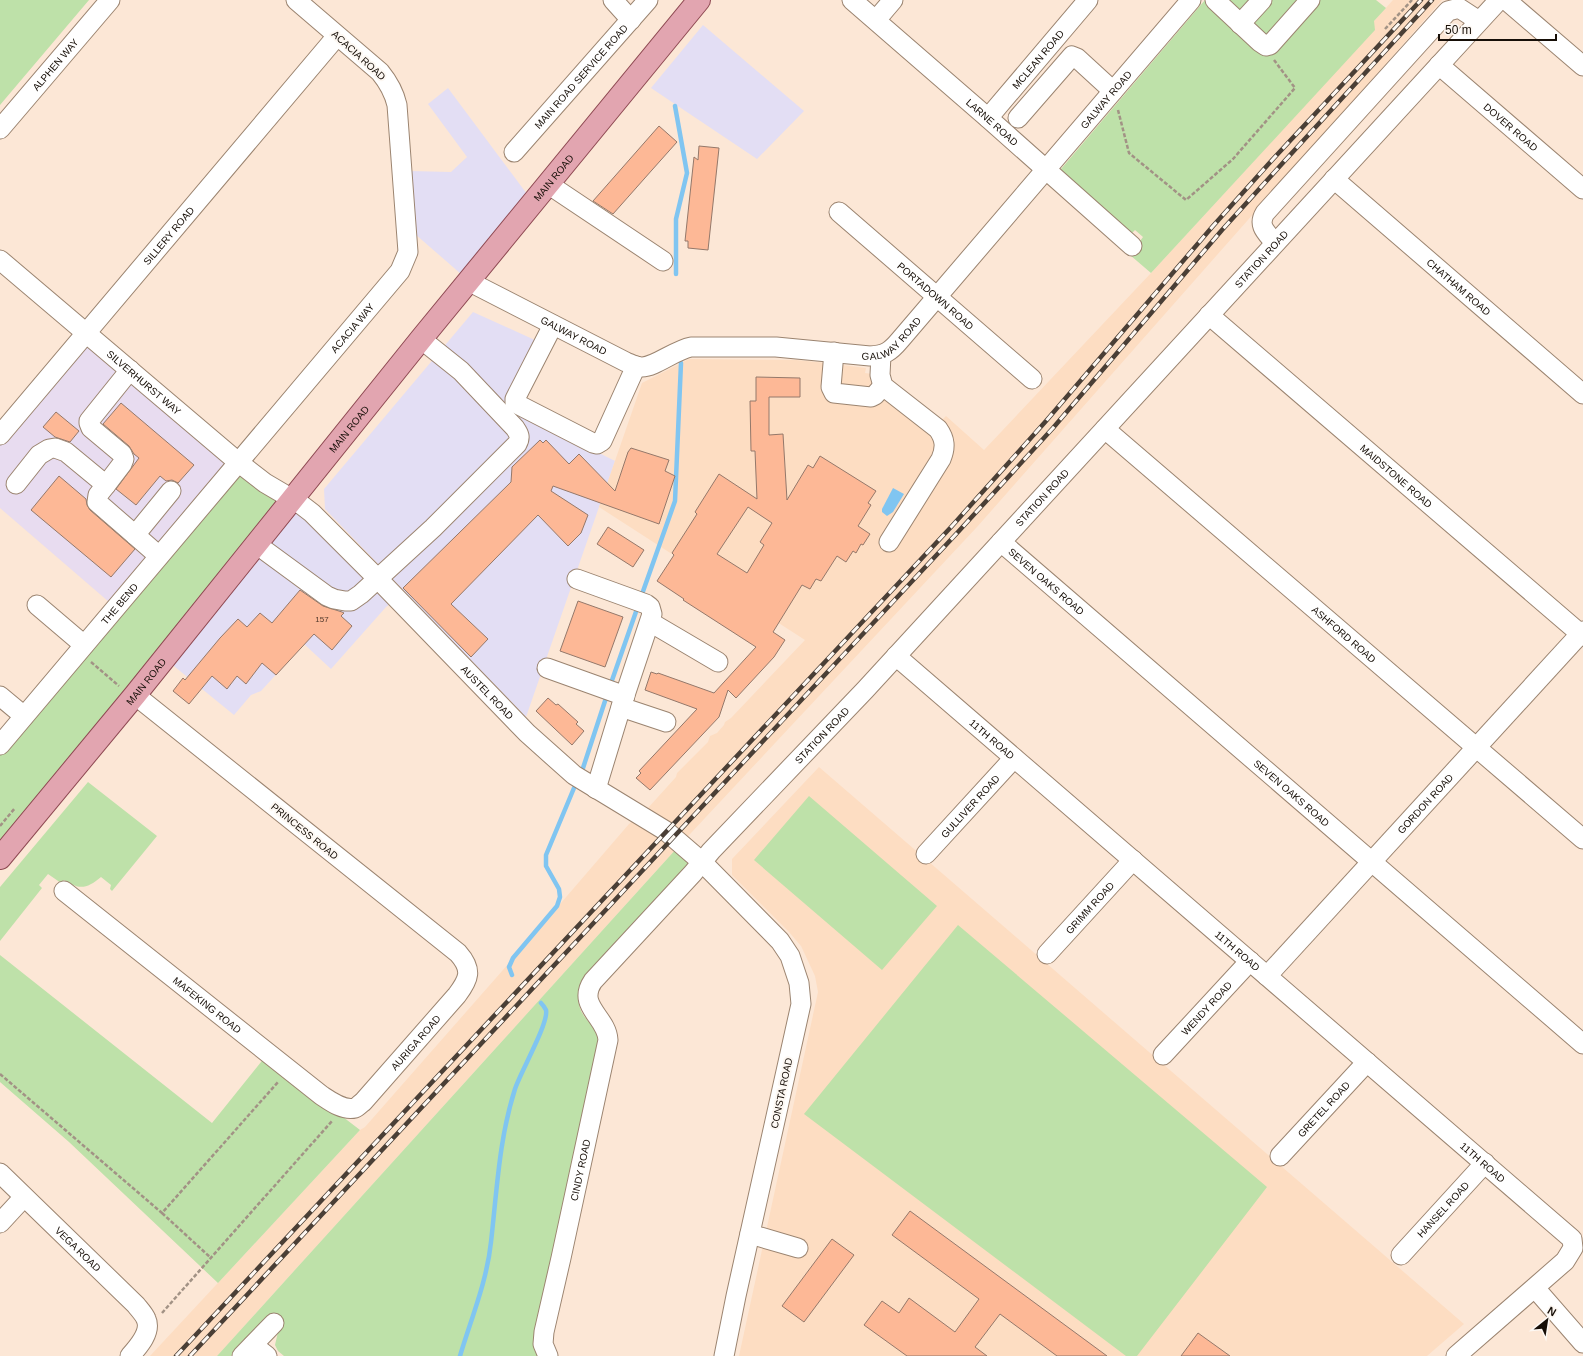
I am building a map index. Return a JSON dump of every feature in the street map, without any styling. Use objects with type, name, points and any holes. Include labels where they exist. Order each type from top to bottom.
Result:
[{"type":"main road","name":"MAIN ROAD","points":[[0,858],[127,690],[256,544],[468,281],[698,0]]},
{"type":"street","name":"ALPHEN WAY","points":[[0,129],[110,0]]},
{"type":"street","name":"ACACIA ROAD","points":[[296,0],[380,72],[389,83],[394,93],[397,106],[402,172]]},
{"type":"street","points":[[613,0],[631,20]]},
{"type":"street","name":"MAIN ROAD SERVICE ROAD","points":[[514,152],[648,0]]},
{"type":"street","name":"LARNE ROAD","points":[[852,0],[1132,246]]},
{"type":"street","points":[[876,20],[893,0]]},
{"type":"street","name":"MCLEAN ROAD","points":[[988,118],[1088,0]]},
{"type":"street","name":"GALWAY ROAD","points":[[468,281],[636,366],[645,367],[682,349],[691,347],[776,347],[881,356],[891,350],[1191,0]]},
{"type":"street","points":[[1215,0],[1264,45],[1270,46],[1310,0]]},
{"type":"street","points":[[1240,24],[1262,0]]},
{"type":"street","name":"STATION ROAD","points":[[588,995],[590,985],[593,981],[702,862],[896,656],[1499,0]]},
{"type":"street","points":[[1506,0],[1583,66]]},
{"type":"street","points":[[1276,243],[1263,228],[1261,220],[1265,213],[1448,11],[1459,8],[1479,21]]},
{"type":"street","name":"SILLERY ROAD","points":[[0,435],[337,36]]},
{"type":"street","points":[[1018,118],[1072,56],[1077,58],[1113,91]]},
{"type":"street","name":"DOVER ROAD","points":[[1439,65],[1583,189]]},
{"type":"street","name":"ACACIA WAY","points":[[238,462],[400,271],[408,252],[402,172]]},
{"type":"street","name":"CHATHAM ROAD","points":[[1334,179],[1583,394]]},
{"type":"street","points":[[548,184],[663,261]]},
{"type":"street","name":"PORTADOWN ROAD","points":[[839,212],[1032,379]]},
{"type":"street","name":"SILVERHURST WAY","points":[[0,260],[238,462],[276,490],[292,499]]},
{"type":"street","name":"MAIDSTONE ROAD","points":[[1209,315],[1582,634]]},
{"type":"street","points":[[553,325],[515,399],[515,403],[593,443],[597,444],[602,441],[636,366]]},
{"type":"street","points":[[256,544],[319,591],[334,599],[345,601],[351,600],[361,594],[433,528],[505,456],[519,439],[519,433],[516,428],[461,371],[421,339]]},
{"type":"street","points":[[834,352],[831,387],[834,393],[871,396],[875,395],[883,386]]},
{"type":"street","points":[[881,356],[880,375],[883,386],[938,429],[943,436],[945,445],[941,459],[889,542]]},
{"type":"street","points":[[130,370],[89,421],[91,428],[122,454],[124,459],[122,464],[98,495],[97,502],[159,556]]},
{"type":"street","name":"ASHFORD ROAD","points":[[1105,429],[1583,839]]},
{"type":"street","points":[[16,484],[40,455],[49,449],[55,448],[66,452],[106,485]]},
{"type":"street","name":"THE BEND","points":[[0,745],[79,644],[159,556],[238,462]]},
{"type":"street","points":[[134,535],[171,491]]},
{"type":"street","name":"AUSTEL ROAD","points":[[292,499],[312,513],[527,733],[585,782],[674,836],[702,862]]},
{"type":"street","name":"SEVEN OAKS ROAD","points":[[1001,542],[1583,1044]]},
{"type":"street","points":[[577,579],[642,602],[651,610],[650,622],[616,696],[585,782]]},
{"type":"street","points":[[38,605],[79,644]]},
{"type":"street","points":[[650,622],[718,662]]},
{"type":"street","name":"GORDON ROAD","points":[[1267,976],[1582,634]]},
{"type":"street","name":"11TH ROAD","points":[[896,656],[1566,1233],[1573,1242],[1573,1248],[1565,1261],[1534,1288]]},
{"type":"street","points":[[547,668],[616,696],[666,722]]},
{"type":"street","name":"PRINCESS ROAD","points":[[127,690],[458,953],[466,962],[468,972]]},
{"type":"street","points":[[0,696],[24,716]]},
{"type":"street","name":"GULLIVER ROAD","points":[[926,854],[1014,758]]},
{"type":"street","name":"GRIMM ROAD","points":[[1047,954],[1133,860]]},
{"type":"street","name":"CONSTA ROAD","points":[[702,862],[780,941],[790,956],[800,983],[800,1004],[724,1356]]},
{"type":"street","name":"MAFEKING ROAD","points":[[64,890],[321,1095],[333,1103],[350,1108]]},
{"type":"street","name":"WENDY ROAD","points":[[1163,1055],[1250,960]]},
{"type":"street","name":"AURIGA ROAD","points":[[350,1108],[368,1097],[456,995],[466,982],[468,972]]},
{"type":"street","name":"CINDY ROAD","points":[[546,1353],[543,1338],[544,1332],[608,1040],[605,1027],[590,1006],[588,995]]},
{"type":"street","name":"GRETEL ROAD","points":[[1280,1156],[1367,1062]]},
{"type":"street","name":"HANSEL ROAD","points":[[1401,1255],[1485,1163]]},
{"type":"street","name":"VEGA ROAD","points":[[0,1173],[136,1305],[146,1318],[147,1330]]},
{"type":"street","points":[[0,1223],[24,1197]]},
{"type":"street","points":[[750,1234],[798,1248]]},
{"type":"street","points":[[1456,1356],[1534,1288],[1583,1343]]},
{"type":"street","points":[[254,1352],[274,1324]]},
{"type":"street","points":[[130,1356],[141,1342],[147,1330]]},
{"type":"path","points":[[1385,29],[1412,0]]},
{"type":"path","points":[[1113,91],[1129,153],[1186,200],[1233,159],[1295,88],[1264,45]]},
{"type":"path","points":[[79,644],[127,690]]},
{"type":"path","points":[[162,1212],[290,1070]]},
{"type":"path","points":[[0,1074],[162,1212],[211,1258]]},
{"type":"path","points":[[147,1330],[211,1258],[350,1108]]},
{"type":"shaded area","points":[[1393,0],[1442,0],[977,527],[677,848],[217,1356],[150,1356],[360,1130],[365,1127],[629,824],[648,808],[676,777],[677,773],[708,742],[710,736],[717,733],[725,722],[731,718],[805,640],[599,507],[642,383],[689,359],[796,360],[826,363],[826,378],[842,375],[842,365],[866,368],[865,373],[888,376],[940,422],[946,416],[984,450],[1151,273],[1374,30],[1374,21]]},
{"type":"shaded area","points":[[703,25],[804,111],[757,159],[651,88]]},
{"type":"shaded area","points":[[448,88],[527,194],[461,274],[415,234],[410,171],[451,172],[467,157],[428,104]]},
{"type":"shaded area","points":[[473,312],[537,341],[506,406],[615,461],[526,717],[325,509],[324,489]]},
{"type":"shaded area","points":[[86,334],[238,462],[116,608],[0,508],[0,435]]},
{"type":"shaded area","points":[[292,499],[397,599],[386,607],[331,669],[304,644],[261,691],[251,695],[234,715],[164,658]]},
{"type":"shaded area","points":[[819,767],[1464,1324],[1427,1356],[739,1356],[818,992],[815,976],[801,946],[732,875],[732,859]]},
{"type":"green space","points":[[0,0],[89,0],[0,105]]},
{"type":"green space","points":[[1205,0],[1376,0],[1386,8],[1374,21],[1375,30],[1151,273],[1130,255],[1143,237],[1135,230],[1128,237],[1055,176]]},
{"type":"green space","points":[[238,462],[283,495],[0,856],[0,745]]},
{"type":"green space","points":[[88,782],[157,836],[112,891],[110,889],[111,885],[101,877],[87,886],[79,887],[64,880],[61,883],[48,874],[39,885],[42,888],[0,941],[0,887]]},
{"type":"green space","points":[[809,796],[937,906],[882,970],[754,860]]},
{"type":"green space","points":[[677,848],[689,859],[689,865],[585,977],[579,991],[579,1006],[581,1011],[597,1030],[600,1036],[540,1356],[284,1356],[278,1351],[275,1345],[278,1332],[267,1317],[231,1356],[217,1356]]},
{"type":"green space","points":[[958,925],[1267,1187],[1137,1356],[1126,1356],[804,1114]]},
{"type":"green space","points":[[0,955],[212,1123],[265,1057],[360,1130],[218,1283],[69,1142],[0,1082]]},
{"type":"water","points":[[893,488],[904,494],[893,512],[887,516],[882,512],[882,509]]},
{"type":"building","points":[[659,126],[677,142],[613,214],[593,201]]},
{"type":"building","points":[[699,146],[719,148],[708,250],[688,248],[688,241],[685,241],[694,157],[698,160]]},
{"type":"building","points":[[756,377],[800,378],[800,397],[769,397],[769,435],[783,434],[787,500],[808,465],[813,468],[820,456],[876,491],[868,503],[871,505],[858,526],[870,534],[863,545],[861,544],[856,553],[853,551],[846,562],[837,556],[821,581],[816,579],[810,589],[802,585],[773,632],[785,640],[774,657],[736,698],[728,690],[719,717],[650,790],[636,778],[641,773],[639,771],[697,709],[645,690],[651,672],[658,673],[714,693],[756,647],[683,600],[684,599],[657,581],[674,555],[672,553],[697,514],[695,512],[719,474],[757,499],[755,451],[751,451],[750,401],[756,401]],"holes":[[[748,507],[772,523],[760,542],[764,545],[747,573],[717,554]]]},
{"type":"building","points":[[121,403],[194,465],[178,483],[172,480],[166,481],[160,476],[136,505],[116,489],[139,458],[134,454],[129,446],[103,424]]},
{"type":"building","points":[[56,412],[79,431],[70,442],[55,437],[43,427]]},
{"type":"building","points":[[540,440],[543,443],[546,440],[569,464],[579,454],[615,491],[628,452],[631,448],[669,460],[665,471],[675,476],[659,524],[553,486],[551,491],[588,515],[581,533],[568,546],[538,515],[451,604],[488,639],[471,657],[403,588],[511,482],[512,467]]},
{"type":"building","points":[[59,476],[86,499],[90,510],[135,549],[111,577],[31,510]]},
{"type":"building","points":[[608,527],[644,550],[633,567],[597,544]]},
{"type":"building","points":[[300,590],[323,606],[344,613],[341,616],[352,626],[332,650],[314,634],[276,675],[262,663],[246,684],[237,676],[227,689],[212,676],[189,704],[173,691],[183,678],[185,680],[238,619],[247,627],[260,613],[272,623]]},
{"type":"building","points":[[578,601],[623,617],[605,667],[560,651]]},
{"type":"building","points":[[548,698],[556,705],[558,704],[578,722],[576,724],[584,731],[572,745],[536,711]]},
{"type":"building","points":[[910,1211],[1107,1356],[1057,1356],[1000,1314],[975,1347],[987,1356],[907,1356],[864,1325],[882,1301],[899,1313],[909,1298],[955,1332],[979,1299],[892,1235]]},
{"type":"building","points":[[832,1239],[854,1255],[804,1322],[782,1306]]},
{"type":"building","points":[[1198,1333],[1230,1356],[1181,1356]]},
{"type":"waterway","points":[[675,106],[687,173],[676,219],[676,274]]},
{"type":"waterway","points":[[641,597],[675,501],[681,363]]},
{"type":"waterway","points":[[610,686],[638,606]]},
{"type":"waterway","points":[[583,768],[607,695]]},
{"type":"waterway","points":[[512,975],[509,967],[513,958],[557,906],[560,897],[559,889],[546,866],[546,855],[574,788]]},
{"type":"waterway","points":[[460,1356],[478,1300],[489,1257],[499,1165],[505,1127],[515,1089],[539,1036],[546,1016],[546,1010],[541,1003]]},
{"type":"railway","points":[[176,1356],[952,526],[1046,421],[1213,226],[1421,0]]},
{"type":"railway","points":[[190,1356],[958,532],[1053,428],[1222,230],[1432,0]]}]
